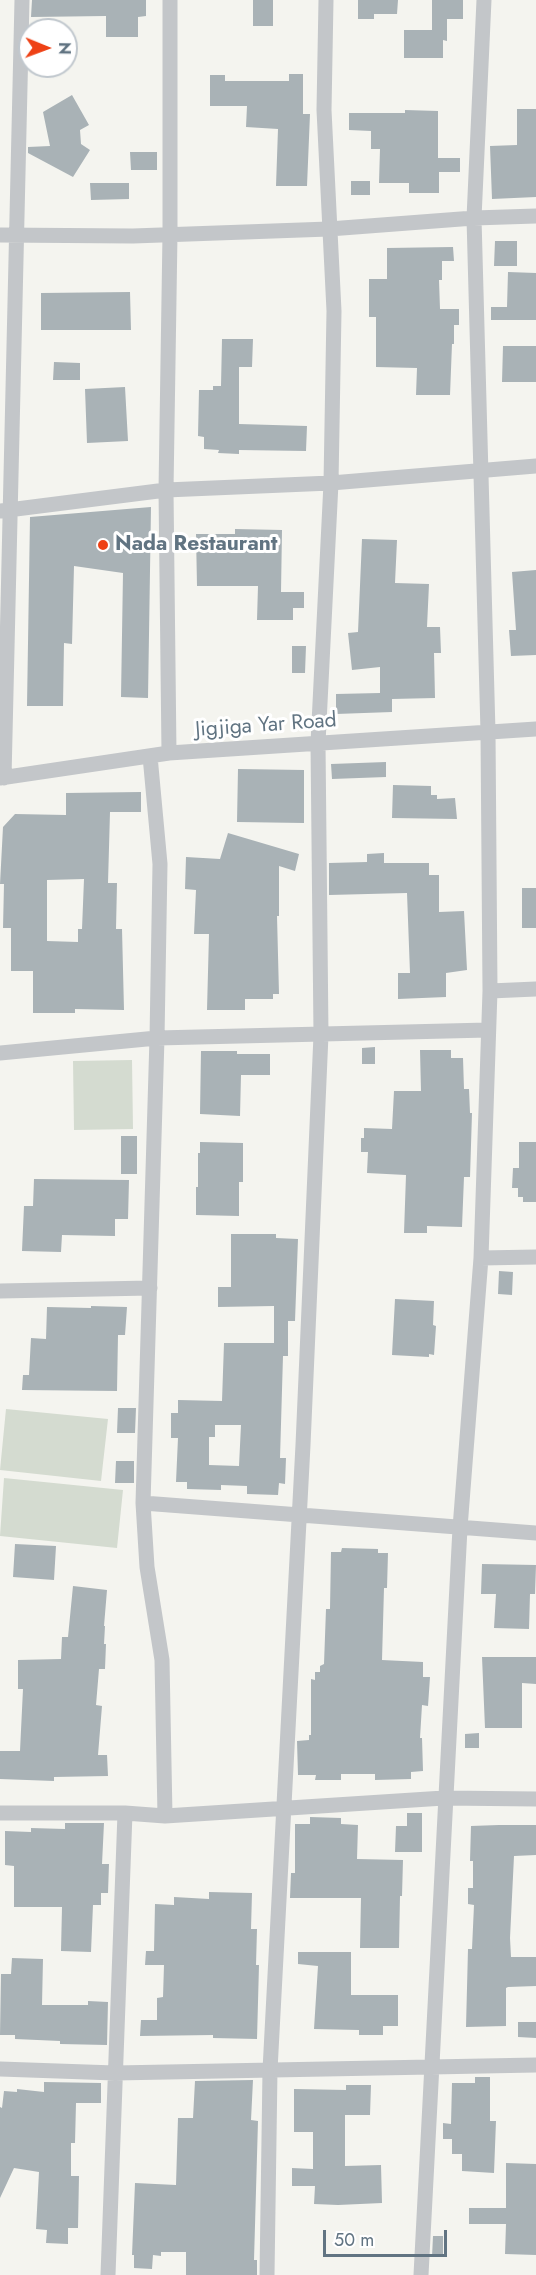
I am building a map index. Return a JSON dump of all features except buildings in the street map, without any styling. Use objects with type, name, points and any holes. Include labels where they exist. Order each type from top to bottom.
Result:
[{"type":"street","points":[[2,778],[4,510],[16,236],[22,0]]},
{"type":"street","points":[[169,753],[166,490],[170,234],[170,0]]},
{"type":"street","points":[[267,2275],[270,2070],[321,1035],[318,743],[331,483],[334,311],[324,110],[326,0]]},
{"type":"street","points":[[421,2275],[444,1798],[460,1528],[481,1258],[490,991],[488,732],[474,218],[484,0]]},
{"type":"street","points":[[0,235],[170,234],[329,229],[474,218],[536,216]]},
{"type":"street","points":[[4,510],[166,490],[331,483],[536,466]]},
{"type":"street","name":"Jigjiga Yar Road","points":[[2,778],[169,753],[536,729]]},
{"type":"street","points":[[150,756],[160,864],[143,1503],[147,1567],[162,1660],[165,1816]]},
{"type":"street","points":[[490,991],[536,989]]},
{"type":"street","points":[[0,1053],[157,1038],[488,1029]]},
{"type":"street","points":[[481,1258],[536,1257]]},
{"type":"street","points":[[0,1291],[150,1288]]},
{"type":"street","points":[[143,1503],[536,1533]]},
{"type":"street","points":[[0,1813],[125,1813],[165,1816],[444,1798],[536,1799]]},
{"type":"street","points":[[108,2275],[125,1813]]},
{"type":"street","points":[[0,2069],[115,2073],[536,2065]]},
{"type":"shaded area","points":[[132,1060],[133,1129],[74,1130],[73,1061]]},
{"type":"shaded area","points":[[6,1409],[108,1419],[101,1481],[0,1470]]},
{"type":"shaded area","points":[[4,1478],[123,1490],[117,1548],[0,1536]]},
{"type":"place","name":"Nada Restaurant","points":[[103,545]]}]
